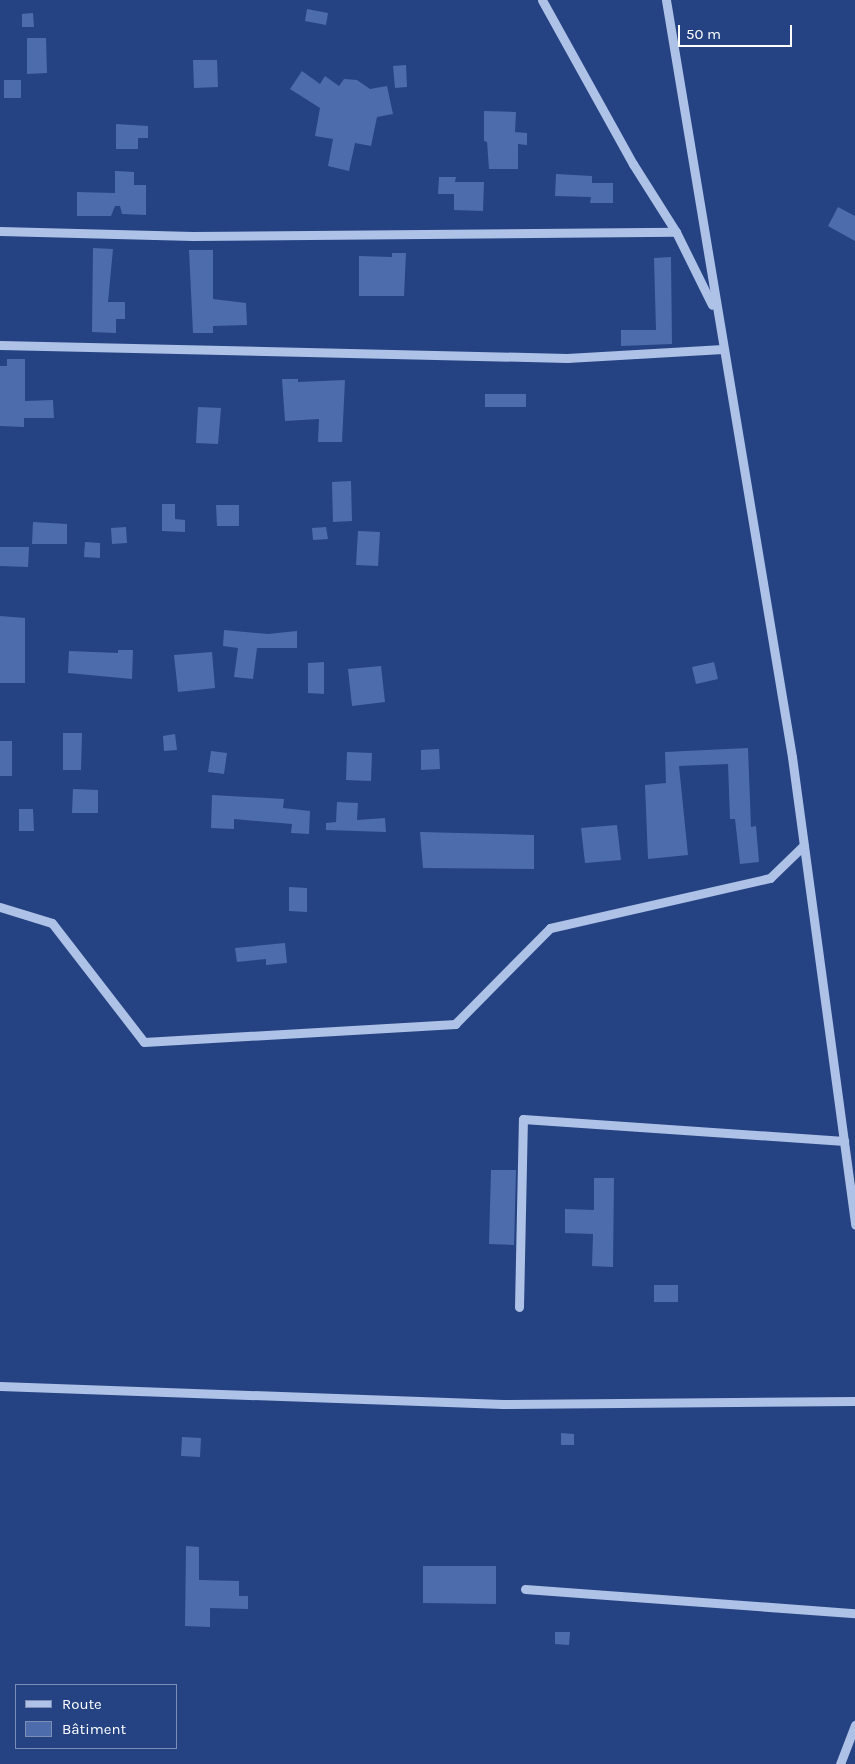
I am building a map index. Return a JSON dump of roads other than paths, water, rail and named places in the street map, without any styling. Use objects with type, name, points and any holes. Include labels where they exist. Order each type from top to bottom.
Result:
[{"type":"street","points":[[542,0],[632,164],[676,232],[717,316]]},
{"type":"street","points":[[666,0],[717,316],[792,757],[855,1225]]},
{"type":"street","points":[[0,230],[193,236],[676,232]]},
{"type":"street","points":[[0,345],[567,358],[723,349]]},
{"type":"street","points":[[0,907],[52,923],[144,1042],[454,1024],[550,928],[770,878],[804,845]]},
{"type":"street","points":[[519,1306],[523,1119],[844,1141]]},
{"type":"street","points":[[0,1386],[503,1404],[855,1401]]},
{"type":"street","points":[[525,1589],[855,1614]]},
{"type":"street","points":[[840,1764],[855,1725]]}]
